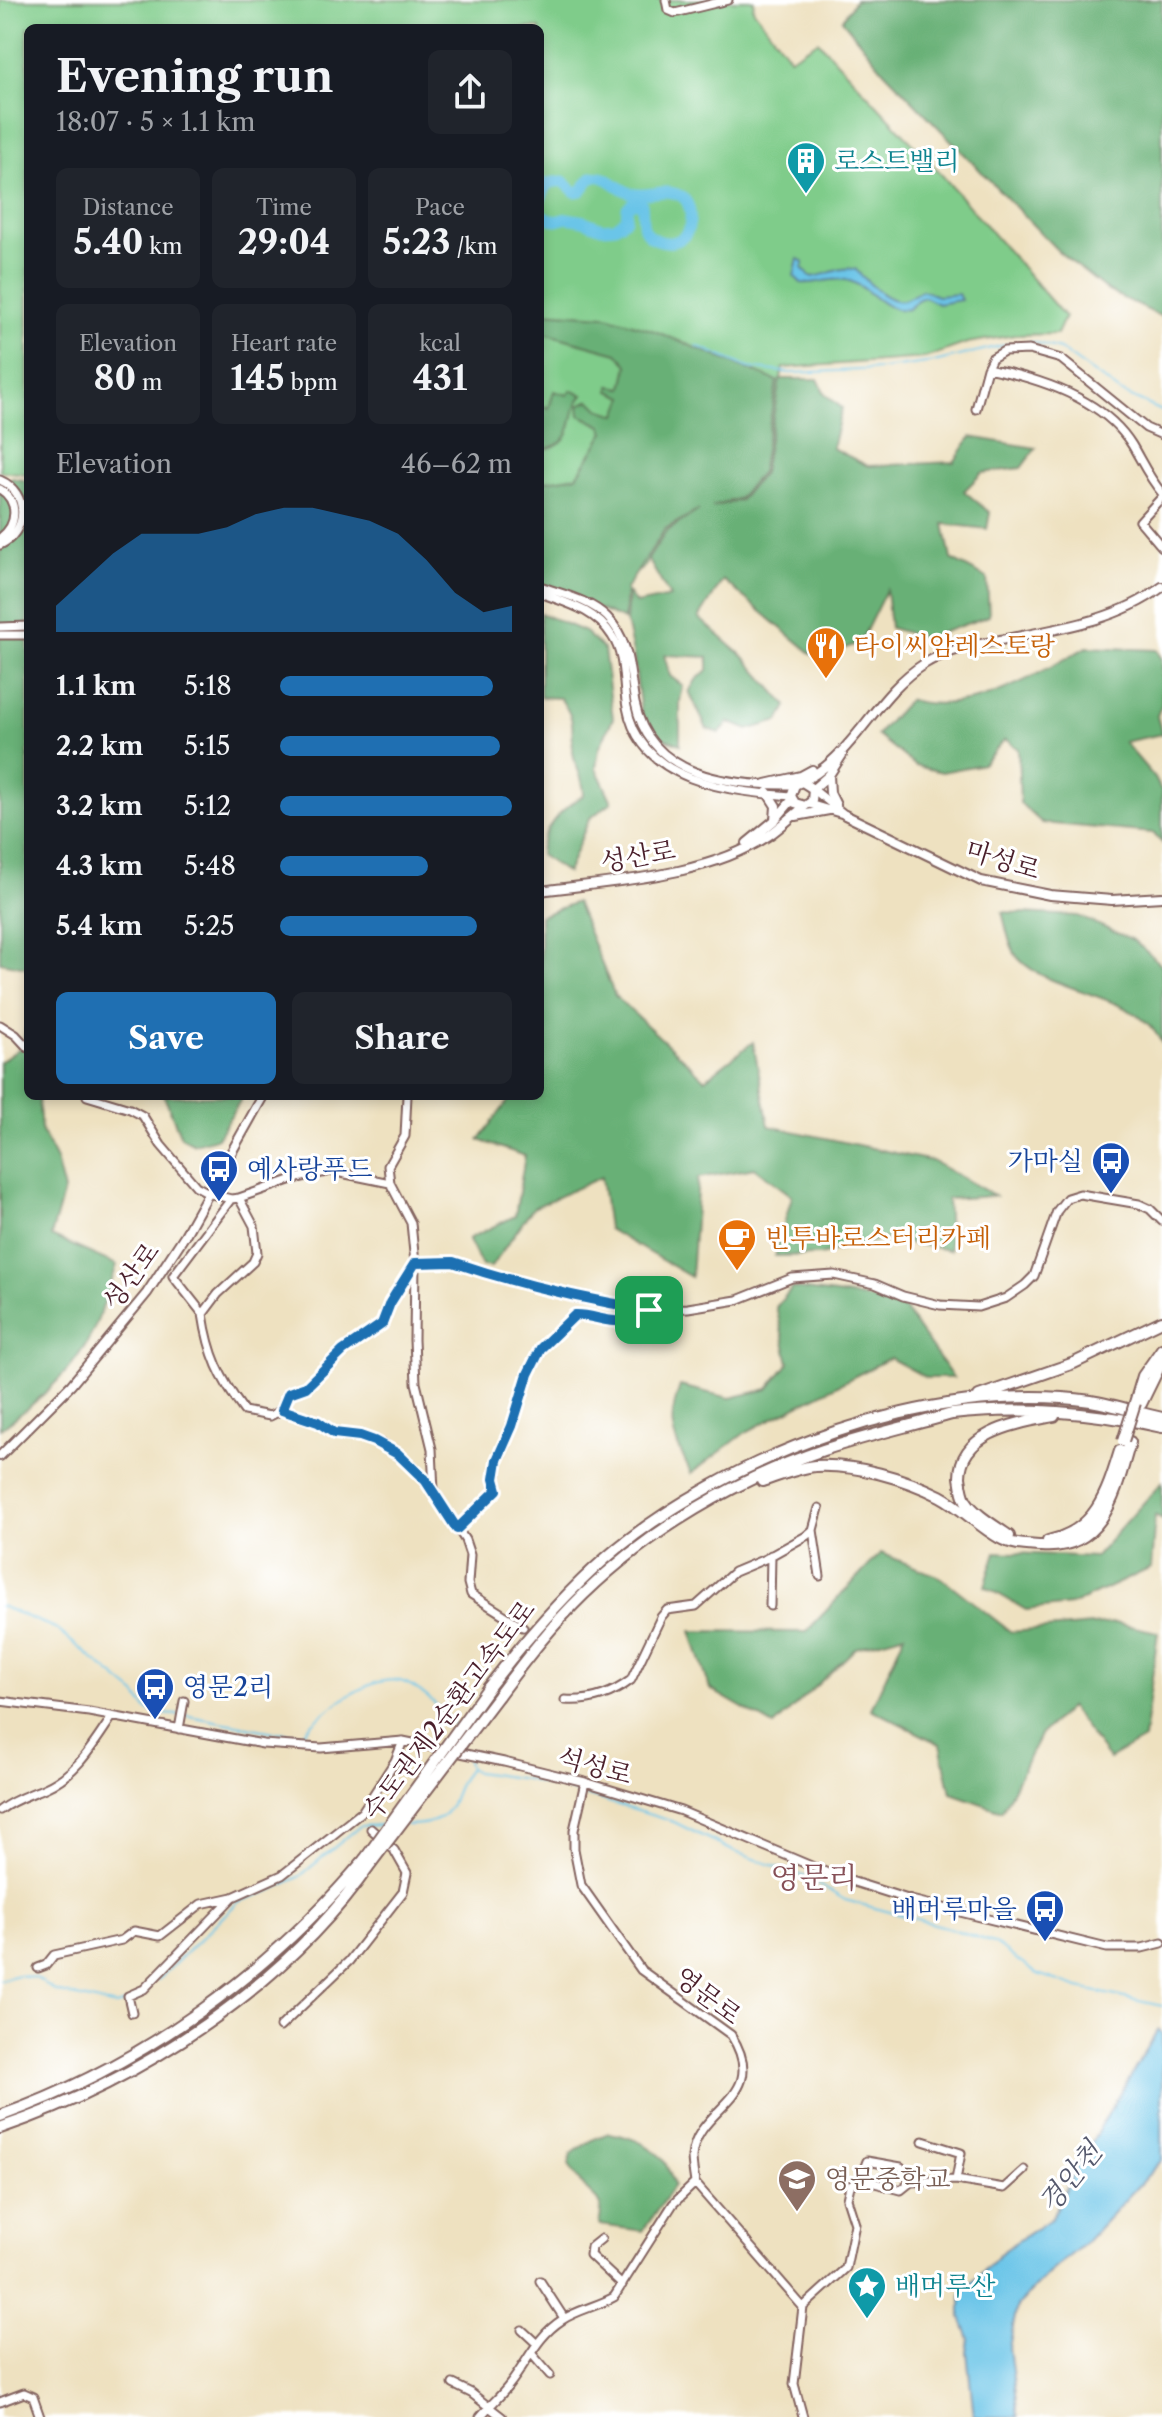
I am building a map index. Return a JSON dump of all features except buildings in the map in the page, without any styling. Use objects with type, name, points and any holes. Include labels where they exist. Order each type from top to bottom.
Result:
[{"type":"highway","points":[[971,1400],[1074,1363],[1162,1321]]},
{"type":"highway","points":[[745,1482],[758,1482],[816,1466],[875,1473],[941,1497],[1004,1540],[1052,1547],[1075,1542],[1091,1533],[1107,1511],[1143,1376],[1162,1349]]},
{"type":"highway","points":[[1138,1403],[1162,1361]]},
{"type":"highway","name":"수도권제2순환고속도로","points":[[0,2128],[45,2112],[142,2065],[254,1986],[307,1939],[352,1890],[368,1861],[488,1688],[537,1626],[583,1579],[637,1534],[701,1493],[758,1463],[838,1433],[925,1408],[971,1400],[1091,1401],[1162,1418]]},
{"type":"highway","name":"수도권제2순환고속도로","points":[[0,2116],[101,2073],[197,2013],[253,1972],[368,1861],[544,1636],[604,1577],[667,1528],[745,1482],[824,1449],[952,1414],[1004,1411],[1068,1414],[1162,1427]]},
{"type":"highway","points":[[1068,1414],[1013,1424],[991,1433],[974,1444],[960,1464],[966,1501],[1009,1536],[1049,1541],[1070,1535],[1087,1523],[1105,1496],[1127,1441]]},
{"type":"main road","points":[[740,849],[775,820],[799,783],[834,759],[898,685],[924,664],[952,650],[1078,625],[1122,611],[1162,587]]},
{"type":"main road","points":[[740,849],[768,836],[813,798],[814,790],[829,775],[846,747]]},
{"type":"main road","points":[[775,820],[776,806],[767,788],[801,776],[834,759]]},
{"type":"main road","points":[[791,818],[832,808],[829,775]]},
{"type":"main road","points":[[799,783],[814,790]]},
{"type":"main road","points":[[792,798],[806,804]]},
{"type":"main road","name":"마성로","points":[[845,815],[981,881],[1050,895],[1112,900],[1162,897]]},
{"type":"main road","name":"성산로","points":[[544,890],[673,873],[740,849]]},
{"type":"main road","name":"성산로","points":[[0,1456],[71,1385],[147,1293],[185,1235],[261,1100]]},
{"type":"street","points":[[666,0],[668,10],[675,13],[728,0]]},
{"type":"street","points":[[976,409],[987,368],[996,354],[1017,349],[1048,353],[1061,359],[1138,421],[1162,435]]},
{"type":"street","points":[[987,368],[1037,381],[1069,395],[1102,413],[1122,432],[1162,495],[1140,521],[1162,547]]},
{"type":"street","points":[[1122,432],[1138,421]]},
{"type":"street","points":[[0,480],[16,491],[22,502],[22,512],[14,536],[0,545]]},
{"type":"street","points":[[0,489],[11,499],[14,513],[11,526],[0,538]]},
{"type":"street","points":[[544,587],[589,604],[606,616],[617,630],[627,648],[639,720],[647,736],[661,752],[698,774],[767,788],[792,798]]},
{"type":"street","points":[[544,594],[586,610],[612,635],[620,651],[632,726],[642,745],[653,756],[693,781],[724,789],[767,788],[799,783]]},
{"type":"street","points":[[0,627],[24,626]]},
{"type":"street","points":[[0,635],[24,635]]},
{"type":"street","points":[[814,790],[832,808],[845,815]]},
{"type":"street","points":[[806,804],[832,808]]},
{"type":"street","points":[[0,1037],[2,1026],[24,1045]]},
{"type":"street","points":[[100,1100],[143,1116],[161,1145],[196,1186],[207,1192],[235,1198],[293,1179],[331,1171],[390,1183]]},
{"type":"street","points":[[407,1100],[405,1136],[388,1166],[390,1183],[411,1223],[415,1263],[416,1383],[432,1449],[434,1491]]},
{"type":"street","points":[[415,1263],[453,1262],[565,1295],[649,1310],[688,1308],[737,1300],[792,1278],[834,1275],[875,1284],[903,1296],[940,1305],[978,1307],[1006,1298],[1034,1276],[1057,1211],[1067,1198],[1080,1194],[1126,1201],[1150,1209],[1162,1221]]},
{"type":"street","points":[[235,1198],[173,1276],[203,1314],[212,1359],[222,1381],[244,1411],[270,1416],[282,1410],[289,1393],[306,1387],[343,1351],[382,1324],[390,1303],[415,1263]]},
{"type":"street","points":[[203,1314],[218,1294],[253,1262],[257,1253],[254,1226],[235,1198]]},
{"type":"street","points":[[457,1529],[497,1490],[494,1479],[497,1460],[512,1426],[528,1374],[541,1348],[575,1315],[585,1314],[619,1322],[631,1320],[649,1310]]},
{"type":"street","points":[[282,1410],[318,1422],[334,1433],[360,1436],[384,1445],[412,1466],[434,1491],[470,1555],[468,1583],[471,1594],[523,1627]]},
{"type":"street","points":[[819,1508],[813,1530],[820,1576]]},
{"type":"street","points":[[565,1700],[587,1702],[625,1685],[631,1680],[667,1610],[696,1606],[734,1572],[813,1530]]},
{"type":"street","points":[[770,1606],[771,1555]]},
{"type":"street","name":"석성로","points":[[0,1701],[263,1744],[321,1748],[403,1741],[452,1751],[681,1811],[835,1876],[911,1900],[1107,1948],[1142,1948],[1162,1943]]},
{"type":"street","points":[[179,1729],[184,1701]]},
{"type":"street","points":[[0,1810],[17,1799],[47,1788],[71,1772],[88,1754],[112,1717]]},
{"type":"street","points":[[38,1968],[46,1965],[54,1955],[122,1940],[134,1931],[160,1936],[201,1904],[233,1897],[282,1875],[362,1812],[395,1761],[403,1741]]},
{"type":"street","name":"영문로","points":[[584,1785],[574,1830],[581,1885],[641,1970],[731,2035],[741,2051],[745,2069],[739,2088],[703,2131],[692,2155],[695,2183]]},
{"type":"street","points":[[280,2027],[349,1961],[403,1892],[407,1873],[394,1850],[371,1829]]},
{"type":"street","points":[[132,2010],[128,1996],[144,1989],[233,1897]]},
{"type":"street","points":[[923,2141],[961,2153],[956,2180]]},
{"type":"street","points":[[803,2417],[794,2384],[803,2307],[846,2268],[855,2224],[847,2199],[850,2186],[860,2179],[867,2161],[901,2167],[911,2182]]},
{"type":"street","points":[[860,2179],[901,2190],[911,2182],[956,2180],[1004,2188],[1024,2170]]},
{"type":"street","points":[[480,2417],[510,2385],[536,2343],[564,2318],[614,2297],[673,2204],[695,2183],[803,2307]]},
{"type":"street","points":[[601,2239],[591,2247],[590,2255],[622,2285]]},
{"type":"street","points":[[540,2281],[564,2318]]},
{"type":"street","points":[[522,2330],[536,2343]]},
{"type":"street","points":[[531,2353],[550,2375]]},
{"type":"street","points":[[453,2384],[471,2393],[502,2417]]},
{"type":"street","points":[[0,2402],[24,2393],[33,2397],[40,2417]]},
{"type":"green space","points":[[0,0],[754,0],[753,9],[790,58],[818,41],[941,174],[1065,317],[1057,334],[1015,335],[967,343],[925,358],[783,368],[762,478],[740,500],[700,510],[668,529],[643,568],[599,598],[544,579],[544,24],[24,24],[24,474],[0,471]]},
{"type":"green space","points":[[855,0],[1162,0],[1162,317],[1108,291],[1058,251],[884,71],[842,20]]},
{"type":"green space","points":[[544,312],[607,316],[652,330],[777,381],[761,472],[739,498],[712,507],[740,500],[763,473],[780,379],[818,379],[825,394],[842,408],[832,448],[868,466],[954,462],[971,437],[1036,448],[1021,468],[982,473],[964,491],[990,513],[987,529],[944,524],[951,559],[987,578],[989,616],[926,638],[890,628],[886,590],[860,643],[817,658],[723,580],[699,618],[745,658],[787,706],[779,721],[748,730],[729,722],[720,733],[707,729],[689,692],[696,680],[708,670],[708,657],[664,655],[670,676],[683,686],[680,744],[660,737],[641,713],[626,622],[628,593],[636,604],[670,597],[648,559],[666,532],[699,510],[665,529],[626,589],[624,620],[544,586],[544,481],[577,476],[605,432],[602,426],[580,415],[579,405],[590,400],[599,409],[617,415],[624,397],[610,391],[610,386],[623,388],[628,365],[617,353],[544,333]]},
{"type":"green space","points":[[571,390],[583,395],[577,403],[567,435],[562,441],[544,449],[544,406],[549,408],[554,391],[568,395]]},
{"type":"green space","points":[[12,478],[24,480],[24,967],[0,962],[0,486]]},
{"type":"green space","points":[[544,615],[585,632],[604,650],[613,718],[599,749],[596,768],[612,802],[589,819],[567,873],[544,858],[544,836],[548,828],[568,806],[584,795],[574,758],[572,724],[560,698],[544,697]]},
{"type":"green space","points":[[1087,647],[1157,650],[1162,660],[1162,703],[1157,716],[1162,734],[1124,742],[1155,778],[1162,792],[1162,843],[1153,833],[1042,823],[1020,803],[1018,749],[1005,739],[983,764],[942,772],[916,766],[877,735],[908,700],[932,704],[979,698],[1023,681]]},
{"type":"green space","points":[[576,902],[615,996],[705,1079],[753,1042],[769,1126],[932,1161],[995,1196],[947,1199],[950,1250],[884,1239],[820,1255],[775,1256],[792,1196],[755,1168],[698,1178],[691,1277],[608,1229],[601,1177],[533,1208],[491,1267],[482,1266],[468,1239],[515,1216],[525,1156],[479,1140],[509,1100],[544,1100],[544,914]]},
{"type":"green space","points":[[1002,912],[1078,916],[1133,940],[1162,965],[1162,1044],[1151,1027],[1135,1014],[1117,1004],[1053,981],[1019,959],[1010,943]]},
{"type":"green space","points":[[24,1040],[24,1100],[38,1100],[41,1130],[56,1160],[64,1191],[51,1236],[117,1265],[95,1327],[74,1362],[39,1399],[0,1429],[0,1062],[23,1046]]},
{"type":"green space","points":[[166,1100],[241,1100],[217,1138],[194,1144],[181,1137]]},
{"type":"green space","points":[[792,1288],[900,1303],[953,1378],[927,1378],[890,1358],[746,1432],[691,1474],[672,1422],[680,1386],[730,1398],[768,1389],[789,1363],[776,1307]]},
{"type":"green space","points":[[1162,1482],[1162,1519],[1155,1515],[1151,1568],[1071,1605],[1026,1610],[985,1586],[996,1552],[1095,1557]]},
{"type":"green space","points":[[881,1553],[942,1578],[1011,1632],[1115,1623],[1158,1632],[1144,1739],[1109,1759],[1070,1707],[1040,1735],[1002,1811],[951,1793],[940,1744],[871,1709],[905,1634],[856,1648],[774,1726],[710,1689],[691,1631],[806,1632]]},
{"type":"green space","points":[[609,2133],[652,2149],[665,2162],[674,2185],[643,2231],[599,2225],[599,2203],[569,2165],[571,2154]]},
{"type":"water","points":[[798,259],[804,262],[802,268],[811,277],[855,269],[877,290],[897,300],[904,300],[922,290],[938,296],[958,294],[961,300],[938,304],[924,297],[909,309],[891,307],[846,280],[801,283],[794,276]]},
{"type":"water","name":"경안천","points":[[1158,2030],[1162,2034],[1162,2160],[1085,2243],[1049,2273],[1017,2306],[1009,2348],[1018,2417],[974,2417],[967,2352],[969,2339],[961,2317],[961,2294],[1004,2250],[1052,2218],[1076,2168]]},
{"type":"waterway","points":[[544,192],[548,183],[563,181],[575,192],[581,191],[592,177],[598,177],[631,193],[667,192],[679,195],[687,203],[690,222],[682,238],[667,242],[647,233],[643,226],[642,204],[633,202],[627,208],[626,219],[615,227],[602,228],[567,218],[556,221],[544,216]]},
{"type":"waterway","points":[[697,346],[749,368],[791,373],[883,369],[1033,342],[1060,349],[1122,393],[1162,411]]},
{"type":"waterway","points":[[0,1606],[55,1628],[136,1694],[146,1709],[178,1715]]},
{"type":"waterway","points":[[184,1715],[274,1732],[302,1734],[333,1706],[360,1689],[387,1681],[400,1681],[422,1693],[454,1725]]},
{"type":"waterway","points":[[466,1757],[469,1768],[476,1772],[525,1779],[579,1793]]},
{"type":"waterway","points":[[406,1825],[424,1824],[444,1815],[469,1768]]},
{"type":"waterway","points":[[585,1795],[674,1822],[735,1852],[806,1877],[845,1900],[994,1943],[1035,1973],[1079,1988],[1162,2006]]},
{"type":"waterway","points":[[158,1980],[238,1902],[299,1877],[360,1826],[384,1825]]},
{"type":"waterway","points":[[0,1980],[18,1975],[36,1978],[56,1992],[116,2006],[138,1999],[145,1992]]},
{"type":"place","name":"로스트밸리","points":[[806,195]]},
{"type":"place","name":"타이씨암레스토랑","points":[[826,680]]},
{"type":"place","name":"가마실","points":[[1111,1195]]},
{"type":"place","name":"예사랑푸드","points":[[219,1203]]},
{"type":"place","name":"빈투바로스터리카페","points":[[737,1272]]},
{"type":"place","name":"영문2리","points":[[155,1721]]},
{"type":"place","name":"배머루마을","points":[[1045,1943]]},
{"type":"place","name":"영문중학교","points":[[797,2213]]},
{"type":"place","name":"배머루산","points":[[867,2320]]},
{"type":"district","name":"영문리","points":[[814,1877]]},
{"type":"route","points":[[453,1262],[503,1279],[578,1298],[649,1310],[631,1320],[619,1322],[585,1314],[575,1315],[541,1348],[528,1374],[512,1426],[497,1460],[494,1479],[497,1490],[457,1529],[434,1491],[398,1454],[374,1441],[334,1433],[318,1422],[282,1410],[289,1393],[306,1387],[343,1351],[382,1324],[390,1303],[415,1263],[453,1262]]}]
